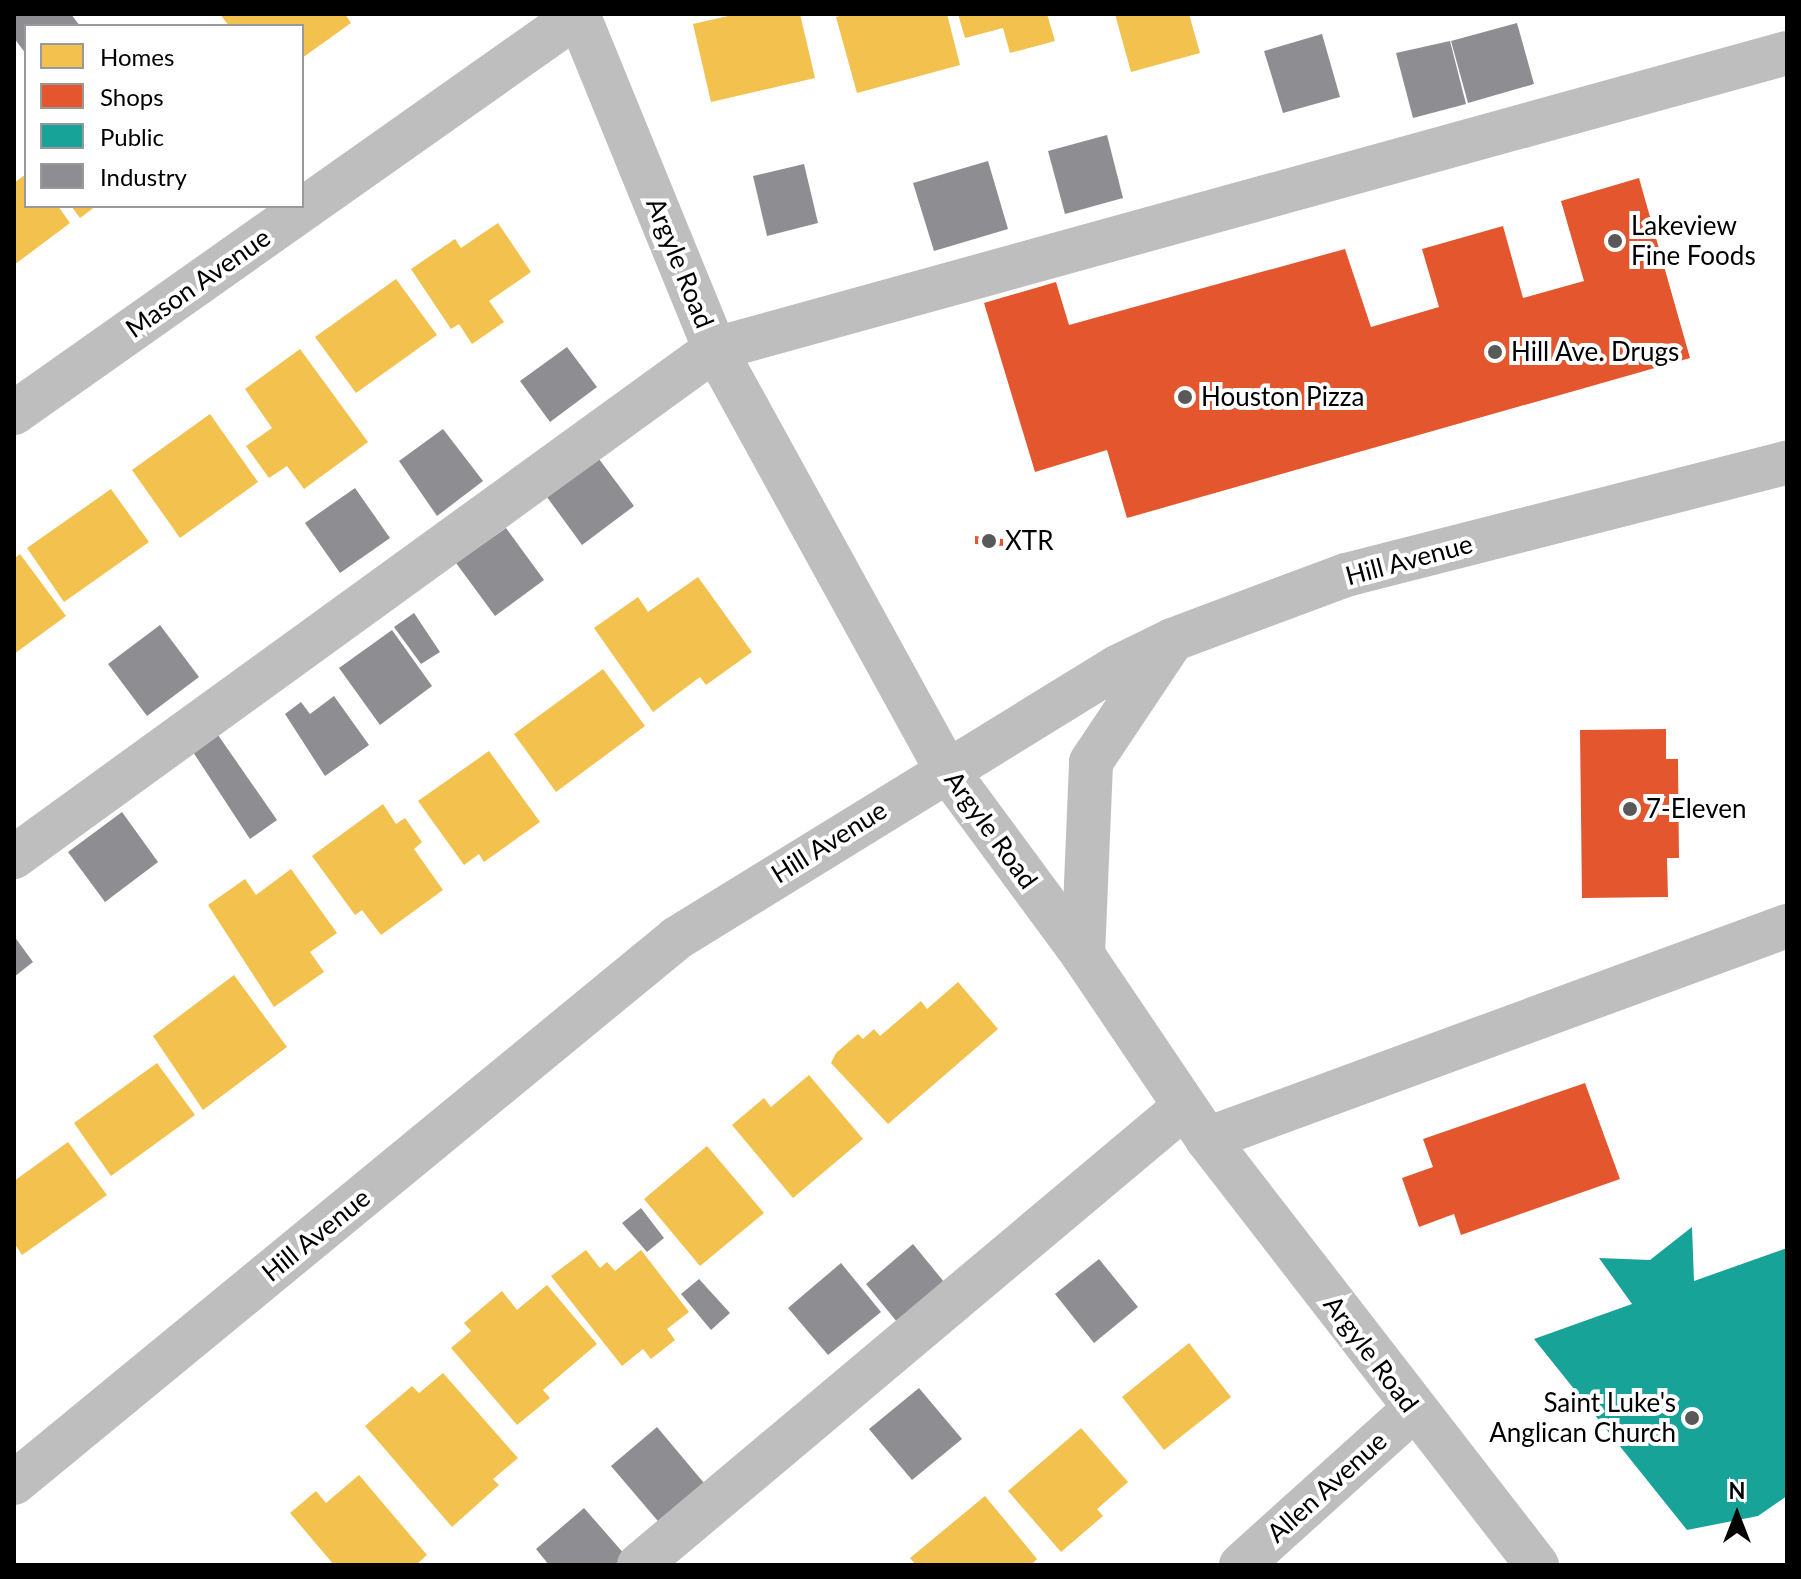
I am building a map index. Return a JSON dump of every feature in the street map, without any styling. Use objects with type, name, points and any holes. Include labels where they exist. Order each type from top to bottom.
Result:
[{"type":"street","name":"Argyle Road","points":[[578,14],[715,349],[946,769],[1083,955],[1195,1124],[1413,1410],[1537,1565]]},
{"type":"street","name":"Mason Avenue","points":[[304,208],[578,14]]},
{"type":"street","points":[[14,857],[715,349],[1787,53]]},
{"type":"street","name":"Mason Avenue","points":[[14,413],[304,208]]},
{"type":"street","name":"Hill Avenue","points":[[14,1483],[677,938],[946,769],[1117,667],[1172,640],[1346,575],[1787,463]]},
{"type":"street","points":[[1083,955],[1091,762],[1172,640]]},
{"type":"street","points":[[639,1565],[1195,1124],[1787,926]]},
{"type":"street","name":"Allen Avenue","points":[[1241,1565],[1413,1410]]},
{"type":"building: Homes","points":[[220,14],[345,14],[351,23],[304,57],[304,24],[228,24]]},
{"type":"building: Homes","points":[[737,14],[800,14],[815,78],[711,102],[693,24]]},
{"type":"building: Homes","points":[[848,14],[947,14],[960,65],[857,93],[836,17]]},
{"type":"building: Homes","points":[[958,14],[1047,14],[1055,41],[1010,53],[1003,28],[965,38]]},
{"type":"building: Homes","points":[[1115,14],[1189,14],[1200,53],[1131,72]]},
{"type":"building: Homes","points":[[24,176],[24,208],[59,208],[70,223],[14,265],[14,183]]},
{"type":"building: Homes","points":[[72,208],[93,208],[80,218]]},
{"type":"building: Homes","points":[[498,223],[531,272],[489,301],[504,322],[472,344],[459,324],[451,329],[411,269],[455,239],[461,248]]},
{"type":"building: Homes","points":[[396,279],[437,335],[356,393],[315,337]]},
{"type":"building: Homes","points":[[300,349],[368,442],[304,489],[287,466],[269,478],[246,446],[272,428],[245,389]]},
{"type":"building: Homes","points":[[210,414],[258,482],[180,538],[132,470]]},
{"type":"building: Homes","points":[[111,489],[149,542],[64,602],[27,548]]},
{"type":"building: Homes","points":[[20,554],[66,616],[14,654],[14,559]]},
{"type":"building: Homes","points":[[698,577],[752,652],[706,685],[700,677],[653,712],[594,628],[638,597],[648,612]]},
{"type":"building: Homes","points":[[603,669],[645,726],[556,792],[514,734]]},
{"type":"building: Homes","points":[[489,751],[540,822],[484,862],[479,854],[464,865],[418,801]]},
{"type":"building: Homes","points":[[383,804],[396,824],[405,818],[422,842],[414,849],[443,890],[381,935],[362,910],[355,915],[312,856]]},
{"type":"building: Homes","points":[[291,869],[337,933],[310,952],[324,972],[274,1007],[208,905],[245,879],[256,895]]},
{"type":"building: Homes","points":[[234,975],[287,1047],[203,1110],[153,1036]]},
{"type":"building: Homes","points":[[958,982],[998,1029],[888,1124],[831,1063],[836,1053],[858,1034],[863,1039],[874,1029],[880,1036],[921,1001],[927,1009]]},
{"type":"building: Homes","points":[[157,1063],[195,1115],[111,1176],[74,1123]]},
{"type":"building: Homes","points":[[809,1075],[863,1139],[793,1198],[732,1125],[764,1098],[771,1107]]},
{"type":"building: Homes","points":[[68,1142],[107,1195],[22,1255],[14,1243],[14,1181]]},
{"type":"building: Homes","points":[[707,1146],[764,1213],[700,1266],[644,1199]]},
{"type":"building: Homes","points":[[586,1250],[600,1268],[607,1262],[615,1271],[641,1250],[689,1312],[667,1329],[675,1340],[651,1359],[643,1349],[622,1366],[551,1276]]},
{"type":"building: Homes","points":[[547,1285],[597,1344],[543,1390],[550,1398],[517,1425],[451,1348],[471,1331],[464,1323],[502,1291],[517,1310]]},
{"type":"building: Homes","points":[[1189,1343],[1231,1397],[1164,1450],[1122,1397]]},
{"type":"building: Homes","points":[[443,1373],[518,1458],[493,1479],[499,1485],[452,1527],[365,1426],[412,1386],[419,1393]]},
{"type":"building: Homes","points":[[1081,1428],[1128,1482],[1097,1509],[1103,1516],[1061,1552],[1008,1491]]},
{"type":"building: Homes","points":[[359,1475],[427,1555],[416,1565],[334,1565],[290,1513],[316,1491],[326,1503]]},
{"type":"building: Homes","points":[[985,1496],[1037,1559],[1031,1565],[916,1565],[910,1558]]},
{"type":"building: Shops","points":[[1639,178],[1690,358],[1127,518],[1107,450],[1035,472],[984,303],[1056,282],[1069,325],[1345,249],[1371,327],[1439,307],[1422,249],[1503,226],[1523,298],[1584,281],[1561,201]]},
{"type":"building: Shops","name":"XTR","points":[[975,536],[1003,539],[1003,546],[975,544]]},
{"type":"building: Shops","name":"7-Eleven","points":[[1666,729],[1666,759],[1678,759],[1679,858],[1667,858],[1668,897],[1582,898],[1580,730]]},
{"type":"building: Shops","points":[[1585,1083],[1620,1179],[1461,1235],[1454,1214],[1419,1227],[1402,1178],[1433,1167],[1423,1139]]},
{"type":"building: Public","name":"Saint Luke's Anglican Church","points":[[1692,1227],[1694,1281],[1787,1248],[1787,1496],[1758,1516],[1687,1530],[1534,1339],[1632,1304],[1599,1258],[1650,1260]]},
{"type":"building: Industry","points":[[14,14],[71,14],[78,24],[24,24],[24,51],[14,38]]},
{"type":"building: Industry","points":[[1517,23],[1534,84],[1468,103],[1451,41]]},
{"type":"building: Industry","points":[[1322,34],[1340,97],[1283,113],[1264,51]]},
{"type":"building: Industry","points":[[1450,41],[1466,104],[1413,118],[1396,53]]},
{"type":"building: Industry","points":[[1107,135],[1123,198],[1065,214],[1048,151]]},
{"type":"building: Industry","points":[[988,161],[1008,229],[934,251],[913,183]]},
{"type":"building: Industry","points":[[804,164],[818,223],[767,236],[753,176]]},
{"type":"building: Industry","points":[[567,347],[597,387],[550,422],[520,381]]},
{"type":"building: Industry","points":[[443,429],[483,481],[437,516],[399,461]]},
{"type":"building: Industry","points":[[596,455],[634,506],[582,545],[544,493]]},
{"type":"building: Industry","points":[[355,488],[390,538],[340,573],[305,523]]},
{"type":"building: Industry","points":[[506,528],[544,580],[495,616],[456,563]]},
{"type":"building: Industry","points":[[414,613],[440,652],[421,664],[394,627]]},
{"type":"building: Industry","points":[[160,625],[199,677],[147,716],[108,664]]},
{"type":"building: Industry","points":[[392,630],[432,686],[380,725],[339,668]]},
{"type":"building: Industry","points":[[334,696],[369,745],[325,776],[285,714],[301,702],[310,714]]},
{"type":"building: Industry","points":[[218,735],[277,820],[250,839],[193,752]]},
{"type":"building: Industry","points":[[122,812],[158,862],[105,902],[68,852]]},
{"type":"building: Industry","points":[[14,936],[33,962],[14,977]]},
{"type":"building: Industry","points":[[641,1208],[664,1238],[647,1252],[622,1223]]},
{"type":"building: Industry","points":[[913,1244],[949,1288],[902,1328],[866,1284]]},
{"type":"building: Industry","points":[[1099,1259],[1138,1307],[1094,1343],[1055,1294]]},
{"type":"building: Industry","points":[[841,1263],[881,1312],[828,1355],[788,1308]]},
{"type":"building: Industry","points":[[699,1279],[730,1313],[711,1330],[681,1294]]},
{"type":"building: Industry","points":[[919,1388],[962,1439],[912,1480],[869,1429]]},
{"type":"building: Industry","points":[[657,1427],[709,1489],[663,1527],[611,1466]]},
{"type":"building: Industry","points":[[584,1508],[626,1556],[615,1565],[549,1565],[536,1549]]},
{"type":"place","name":"Lakeview Fine Foods","points":[[1615,241]]},
{"type":"place","name":"Hill Ave. Drugs","points":[[1495,352]]},
{"type":"place","name":"Houston Pizza","points":[[1185,397]]},
{"type":"place","name":"XTR","points":[[989,541]]},
{"type":"place","name":"7-Eleven","points":[[1630,809]]},
{"type":"place","name":"Saint Luke's Anglican Church","points":[[1692,1418]]}]
